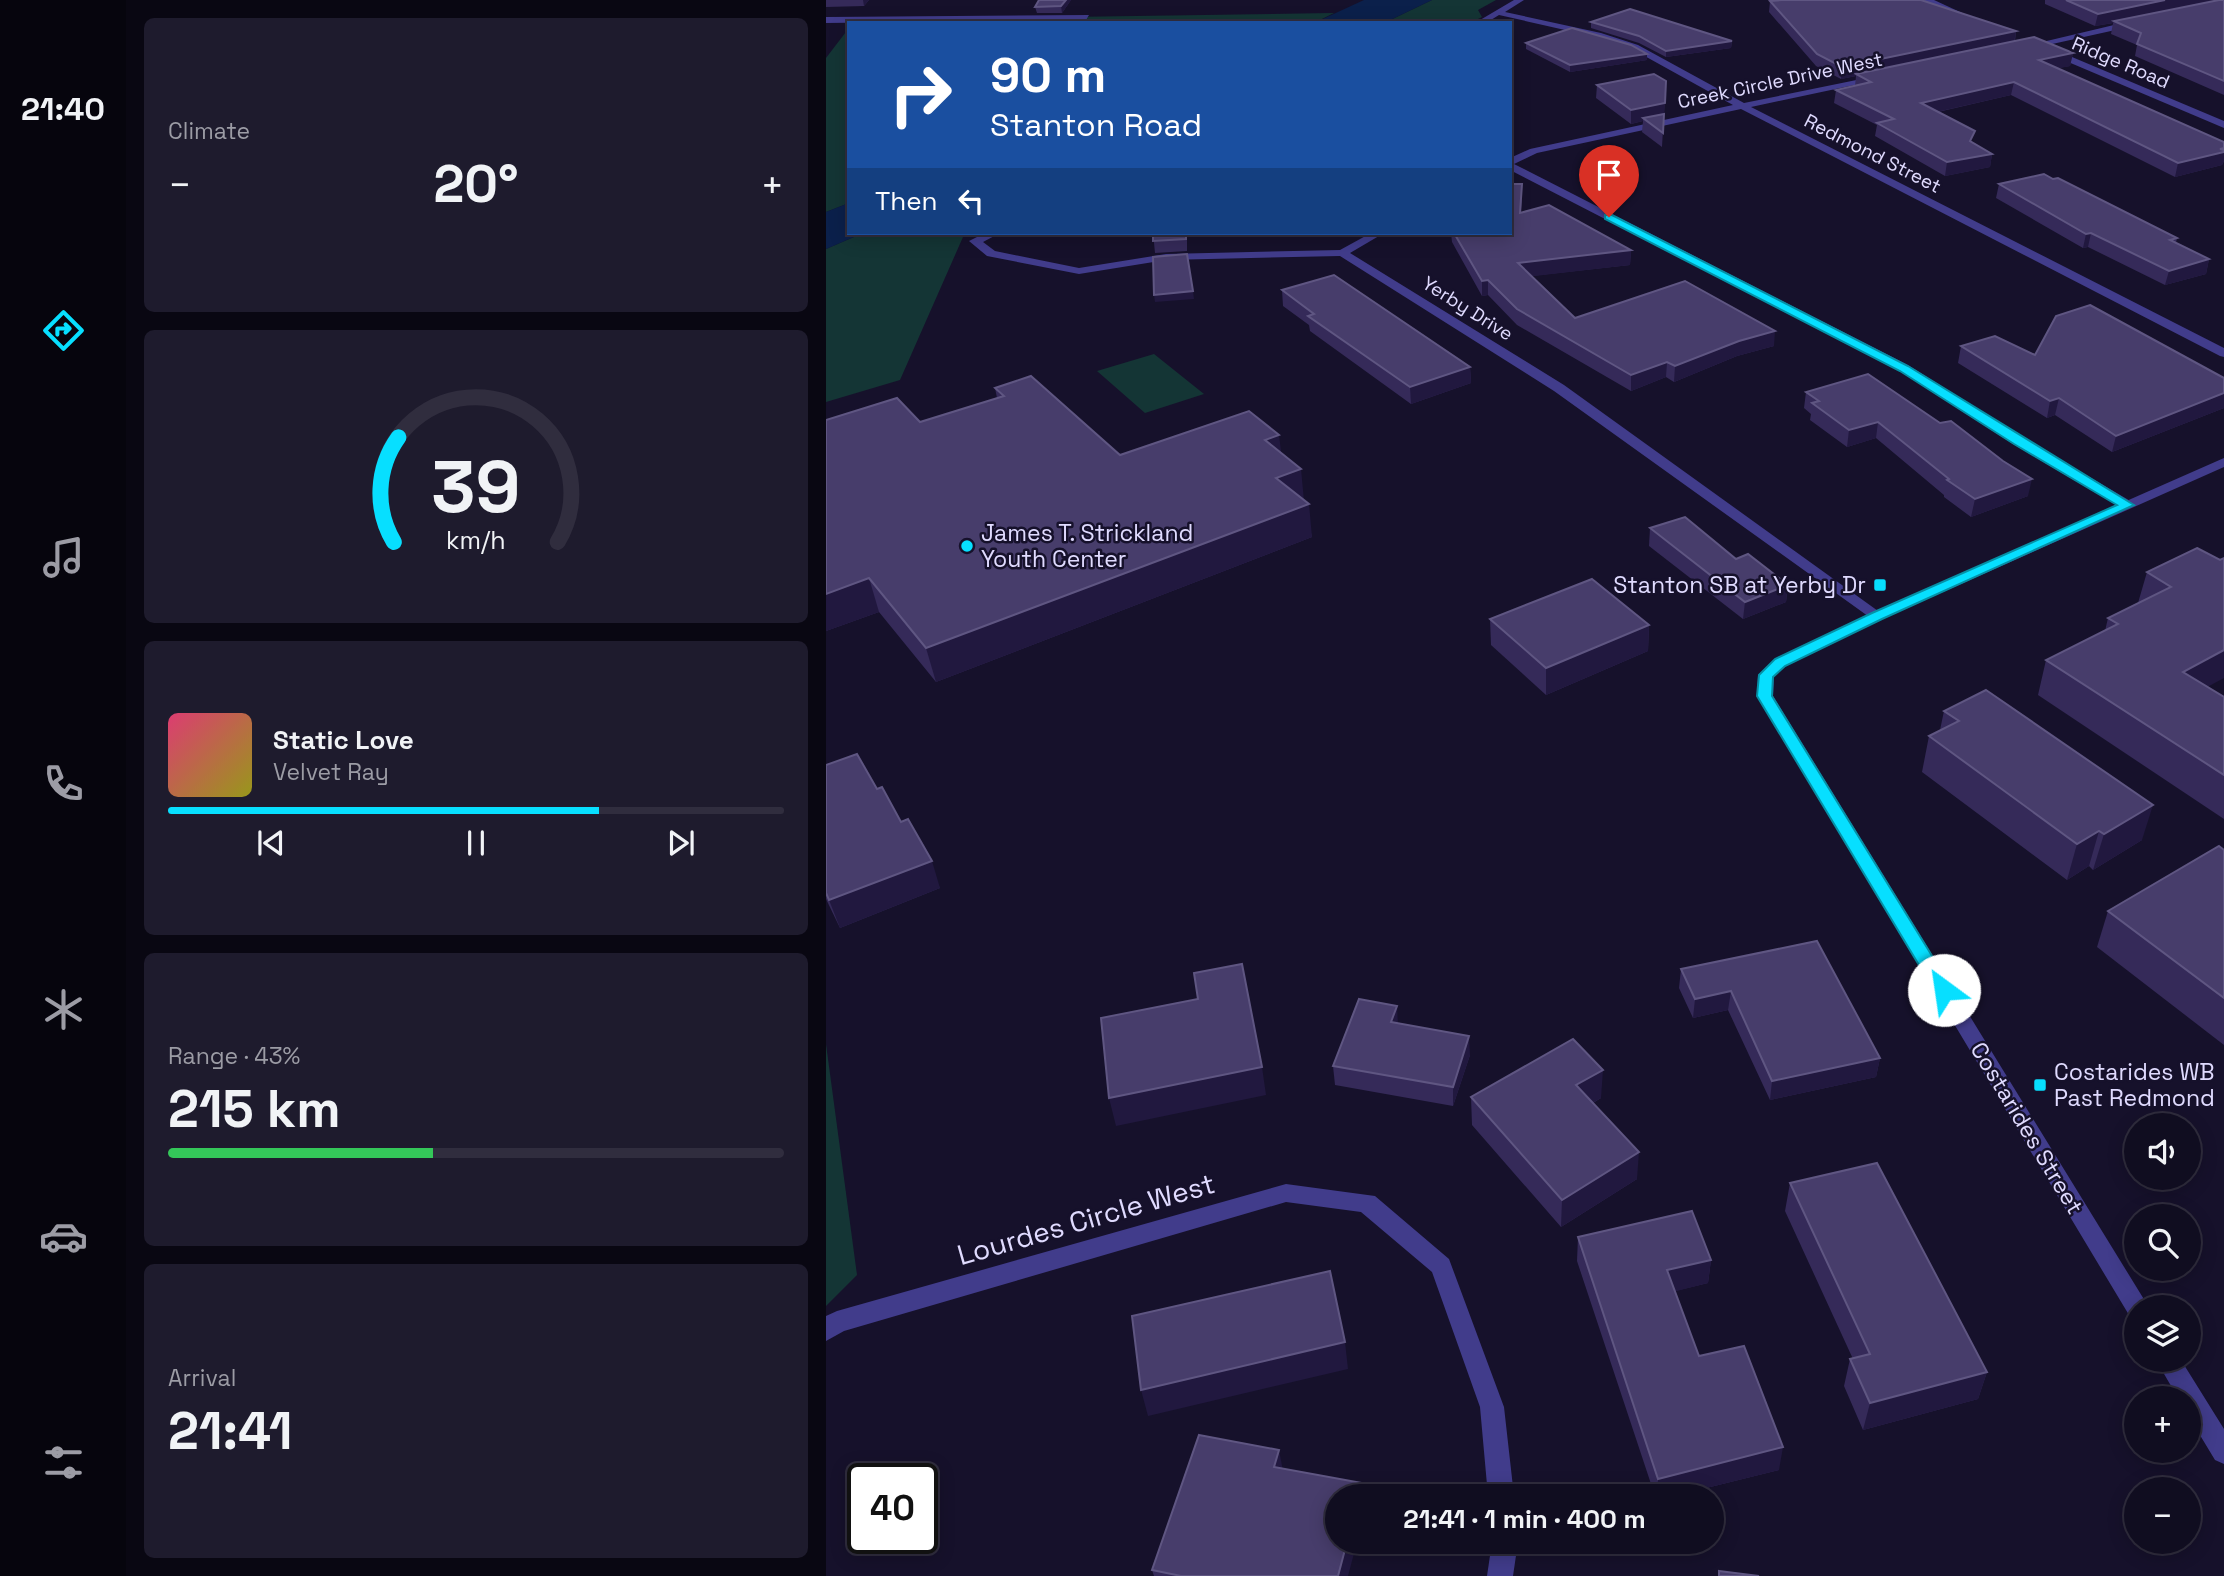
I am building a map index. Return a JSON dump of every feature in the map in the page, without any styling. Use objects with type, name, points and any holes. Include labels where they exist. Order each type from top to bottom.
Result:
[{"type":"street","points":[[1482,21],[1520,0]]},
{"type":"street","points":[[1927,0],[1975,20]]},
{"type":"street","name":"Redmond Street","points":[[1496,12],[1598,35],[1634,47],[1740,105],[2224,353]]},
{"type":"street","points":[[826,20],[1086,17]]},
{"type":"street","points":[[2008,50],[2143,22]]},
{"type":"street","name":"Ridge Road","points":[[2023,40],[2224,125]]},
{"type":"street","name":"Creek Circle Drive West","points":[[1512,163],[1534,151],[1888,75]]},
{"type":"street","points":[[1512,165],[1904,368],[2018,441],[2127,505]]},
{"type":"street","points":[[990,235],[975,241],[991,254],[1079,271],[1166,257],[1342,253],[1375,235]]},
{"type":"street","name":"Yerby Drive","points":[[1342,253],[1559,388],[1877,616]]},
{"type":"street","points":[[1877,616],[2224,462]]},
{"type":"street","name":"Costarides Street","points":[[1877,616],[1780,663],[1766,675],[1765,696],[2129,1295]]},
{"type":"street","name":"Lourdes Circle West","points":[[826,1330],[837,1322],[1286,1193],[1367,1203],[1441,1266],[1492,1407],[1500,1484]]},
{"type":"street","points":[[2175,1372],[2224,1452]]},
{"type":"street","points":[[1500,1576],[1503,1554]]},
{"type":"green space","points":[[1432,0],[1496,0],[1478,10],[1482,17],[1474,21],[1388,21]]},
{"type":"green space","points":[[1334,13],[1318,21],[855,20]]},
{"type":"green space","points":[[847,31],[847,204],[826,212],[826,58]]},
{"type":"green space","points":[[858,235],[968,235],[963,237],[900,380],[826,402],[826,249]]},
{"type":"green space","points":[[1154,354],[1204,394],[1145,413],[1097,371]]},
{"type":"green space","points":[[826,1044],[857,1275],[826,1306]]},
{"type":"water","points":[[1364,0],[1432,0],[1388,21],[1318,21]]},
{"type":"water","points":[[847,204],[847,235],[858,235],[826,249],[826,212]]},
{"type":"building","points":[[1039,0],[1066,0],[1061,6],[1035,7]]},
{"type":"building","points":[[1921,0],[2016,31],[1842,67],[1817,54],[1770,1]]},
{"type":"building","points":[[2066,0],[2165,0],[2098,14]]},
{"type":"building","points":[[2224,0],[2224,81],[2137,44],[2141,33],[2114,21]]},
{"type":"building","points":[[1630,9],[1732,41],[1666,51],[1639,36],[1591,22]]},
{"type":"building","points":[[1572,28],[1631,45],[1647,54],[1570,65],[1526,43]]},
{"type":"building","points":[[2034,37],[2073,53],[2039,60],[2224,142],[2224,148],[2220,149],[2224,152],[2178,163],[2014,82],[1921,103],[1975,131],[1970,141],[1992,154],[1947,162],[1877,123],[1894,119],[1836,90],[1871,82],[1856,74]]},
{"type":"building","points":[[1654,74],[1666,81],[1665,103],[1631,110],[1597,85]]},
{"type":"building","points":[[1664,114],[1663,133],[1643,118]]},
{"type":"building","points":[[2044,174],[2053,179],[2058,178],[2177,238],[2170,240],[2209,259],[2169,271],[2091,233],[2086,234],[1999,184]]},
{"type":"building","points":[[1512,184],[1522,184],[1520,213],[1549,205],[1631,250],[1518,263],[1575,318],[1685,281],[1775,331],[1739,341],[1675,366],[1667,362],[1631,375],[1517,309],[1488,280],[1482,281],[1455,235],[1512,235]]},
{"type":"building","points":[[1153,235],[1186,235],[1186,239],[1153,241]]},
{"type":"building","points":[[1187,254],[1193,291],[1154,295],[1153,257]]},
{"type":"building","points":[[1334,275],[1470,367],[1410,387],[1308,316],[1314,314],[1282,290]]},
{"type":"building","points":[[2090,305],[2224,378],[2224,393],[2116,436],[2059,398],[2050,401],[1961,346],[1995,336],[2035,355],[2056,316]]},
{"type":"building","points":[[1868,374],[1940,423],[1951,421],[2003,461],[2032,479],[1975,499],[1947,480],[1949,479],[1878,422],[1849,430],[1812,403],[1819,401],[1806,392]]},
{"type":"building","name":"James T. Strickland Youth Center","points":[[1031,376],[1120,455],[1249,411],[1279,435],[1265,440],[1301,469],[1276,478],[1309,504],[926,648],[869,578],[826,594],[826,420],[897,398],[920,422],[1004,396],[995,388]]},
{"type":"building","points":[[1685,517],[1736,559],[1748,554],[1788,585],[1745,602],[1650,528]]},
{"type":"building","points":[[2197,548],[2220,560],[2224,558],[2224,650],[2183,672],[2224,697],[2224,775],[2046,660],[2118,624],[2108,618],[2171,587],[2147,572]]},
{"type":"building","points":[[1592,579],[1649,625],[1546,668],[1490,619]]},
{"type":"building","points":[[1986,690],[2153,805],[2104,834],[2099,831],[2077,844],[1929,736],[1959,721],[1944,711]]},
{"type":"building","points":[[857,754],[877,789],[882,787],[901,822],[908,819],[932,861],[829,900],[826,893],[826,765]]},
{"type":"building","points":[[2219,846],[2224,850],[2224,998],[2108,911]]},
{"type":"building","points":[[1817,941],[1880,1058],[1772,1081],[1731,991],[1695,999],[1681,969]]},
{"type":"building","points":[[1242,964],[1262,1067],[1109,1098],[1101,1018],[1198,999],[1194,973]]},
{"type":"building","points":[[1359,999],[1397,1006],[1391,1022],[1469,1036],[1453,1087],[1333,1066]]},
{"type":"building","points":[[1573,1039],[1603,1070],[1576,1085],[1639,1152],[1562,1200],[1471,1097]]},
{"type":"building","points":[[1877,1163],[1987,1372],[1870,1403],[1850,1359],[1870,1354],[1790,1183]]},
{"type":"building","points":[[1692,1211],[1711,1260],[1667,1270],[1699,1356],[1744,1346],[1783,1447],[1658,1479],[1578,1237]]},
{"type":"building","points":[[1330,1271],[1345,1342],[1141,1390],[1132,1316]]},
{"type":"building","points":[[1199,1435],[1279,1450],[1274,1467],[1362,1483],[1325,1484],[1325,1554],[1344,1554],[1338,1576],[1181,1576],[1152,1570]]},
{"type":"building","points":[[1719,1571],[1759,1576],[1719,1576]]},
{"type":"place","name":"James T. Strickland Youth Center","points":[[967,546]]},
{"type":"place","name":"Stanton SB at Yerby Dr","points":[[1880,585]]},
{"type":"place","name":"Costarides WB Past Redmond","points":[[2040,1085]]},
{"type":"route","points":[[1609,217],[1904,368],[2018,441],[2127,505],[1877,616],[1780,663],[1766,675],[1765,696],[1944,990]]}]
